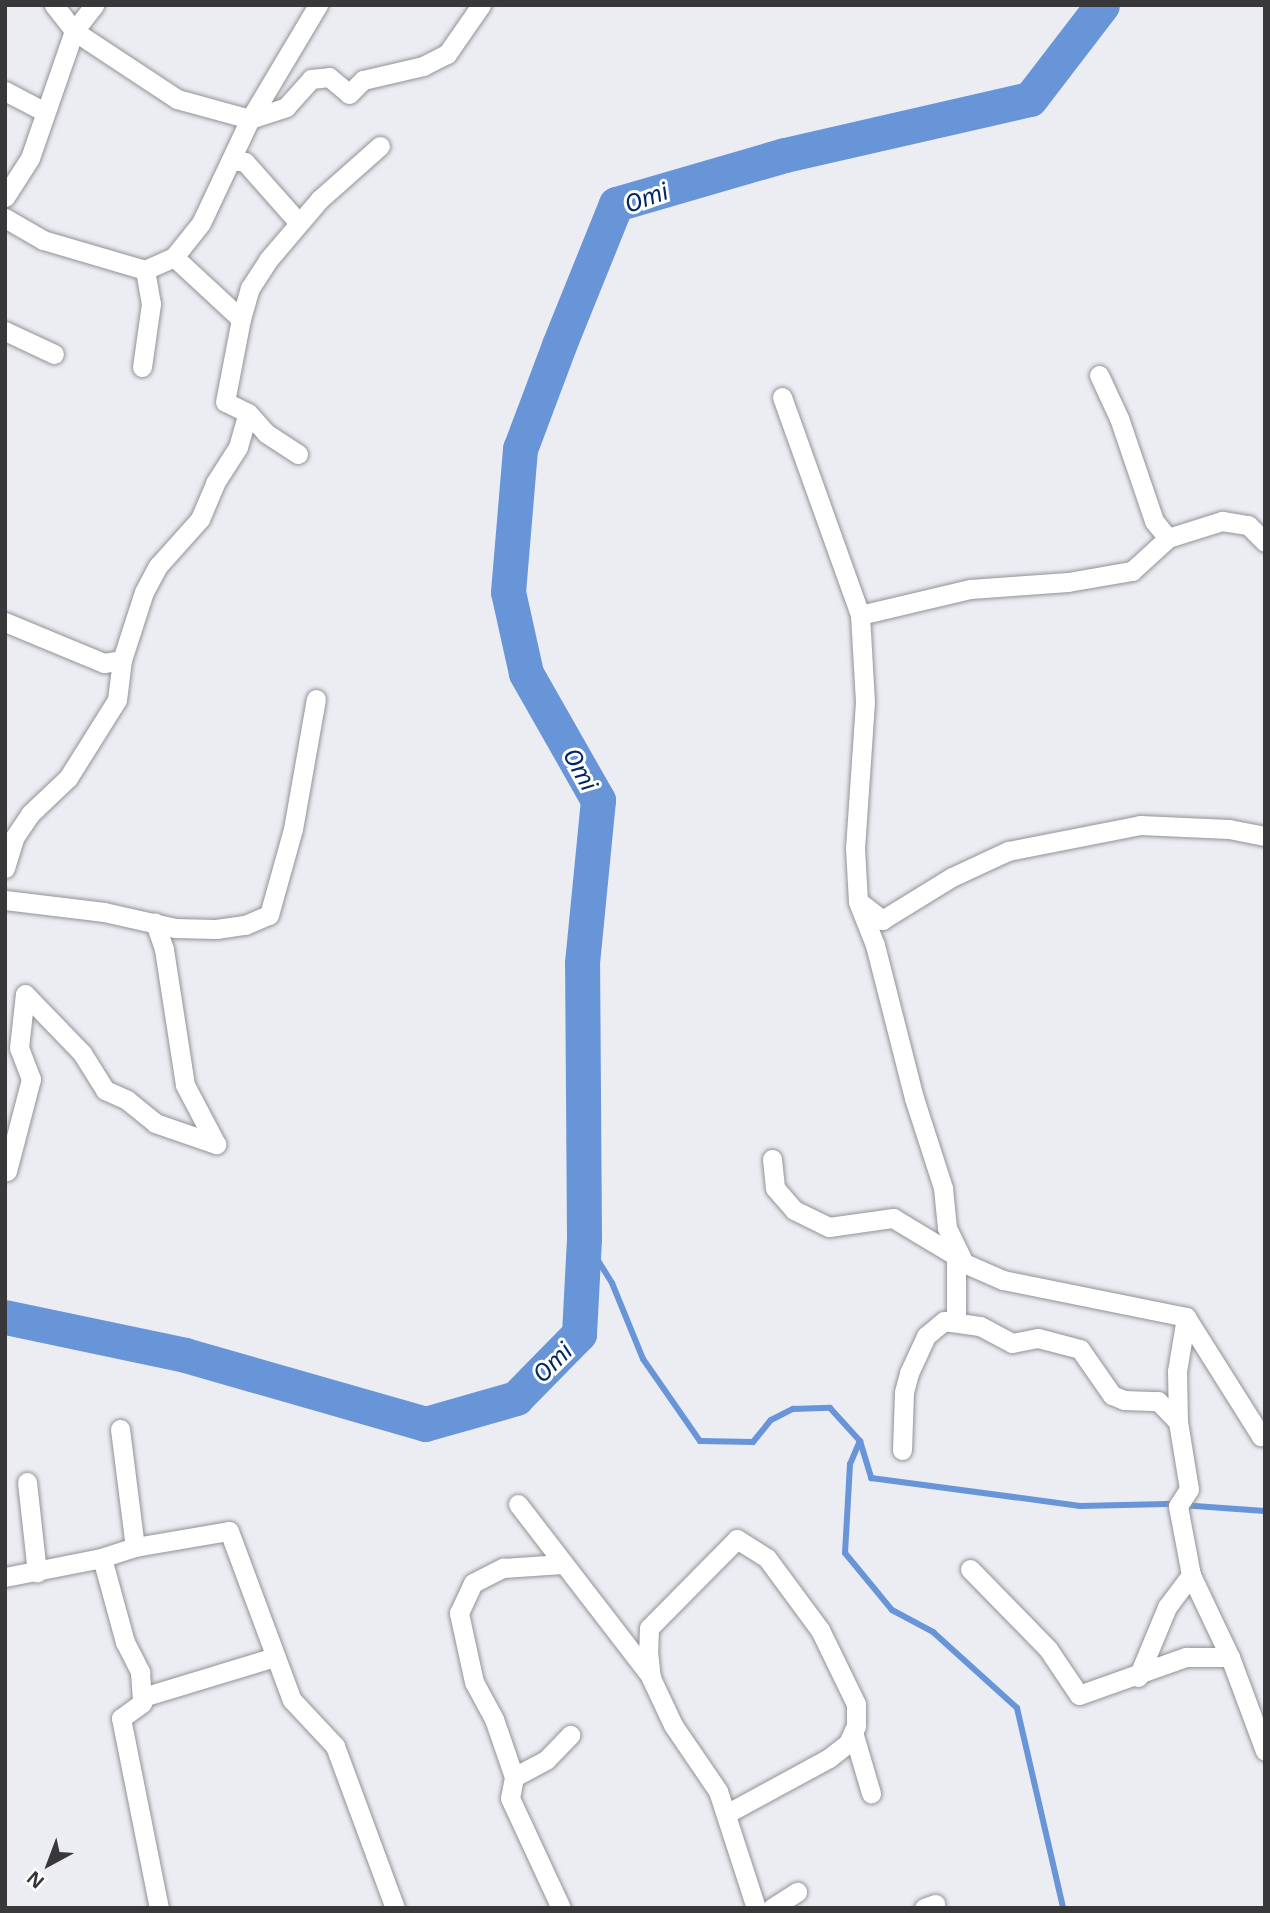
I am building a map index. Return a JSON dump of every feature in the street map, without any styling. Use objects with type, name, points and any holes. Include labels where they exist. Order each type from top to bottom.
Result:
[{"type":"street","points":[[54,5],[74,31],[177,99],[250,119],[286,107],[311,79],[329,77],[349,94],[363,80],[422,66],[447,54],[481,5]]},
{"type":"street","points":[[5,197],[30,158],[74,31],[94,5]]},
{"type":"street","points":[[5,218],[43,240],[145,270],[174,257],[201,223],[250,119],[318,5]]},
{"type":"street","points":[[5,91],[45,112]]},
{"type":"street","points":[[298,454],[266,433],[248,413],[225,402],[250,288],[299,223],[380,146]]},
{"type":"street","points":[[231,160],[244,162],[299,223]]},
{"type":"street","points":[[174,257],[242,319]]},
{"type":"street","points":[[142,367],[151,304],[145,270]]},
{"type":"street","points":[[5,331],[54,354]]},
{"type":"street","points":[[1099,375],[1119,418],[1154,521],[1168,538]]},
{"type":"street","points":[[782,397],[860,615],[865,702],[855,848],[858,901],[875,945],[914,1098],[943,1188],[947,1228],[960,1259],[956,1320]]},
{"type":"street","points":[[5,868],[14,838],[30,814],[68,778],[117,700],[122,660],[144,592],[158,566],[200,519],[215,483],[238,447],[248,413]]},
{"type":"street","points":[[860,615],[970,589],[1109,577],[1132,571],[1168,538],[1222,521],[1248,526],[1265,542]]},
{"type":"street","points":[[5,622],[104,663],[122,660]]},
{"type":"street","points":[[5,900],[155,923],[216,929],[245,925],[269,915],[293,829],[316,699]]},
{"type":"street","points":[[858,901],[882,920],[952,877],[1009,851],[1140,825],[1229,829],[1265,836]]},
{"type":"street","points":[[6,1171],[31,1079],[19,1048],[25,994],[82,1053],[105,1090],[127,1100],[155,1123],[216,1143],[185,1085],[164,949],[155,923]]},
{"type":"street","points":[[772,1159],[775,1188],[794,1210],[829,1227],[893,1219],[960,1259],[1003,1280],[1186,1317],[1261,1436],[1265,1436]]},
{"type":"street","points":[[1186,1317],[1177,1371],[1178,1422],[1189,1489],[1178,1506],[1191,1575],[1230,1657],[1265,1751]]},
{"type":"street","points":[[902,1450],[904,1392],[909,1373],[935,1325],[956,1320],[1012,1343],[1038,1338],[1080,1349],[1112,1395],[1124,1401],[1158,1401],[1178,1422]]},
{"type":"street","points":[[120,1429],[135,1546]]},
{"type":"street","points":[[27,1482],[37,1572]]},
{"type":"street","points":[[518,1504],[651,1678],[673,1725],[718,1791],[756,1908]]},
{"type":"street","points":[[5,1577],[102,1558],[135,1546],[229,1531],[297,1709],[335,1746],[395,1908]]},
{"type":"street","points":[[651,1678],[649,1628],[737,1539],[767,1558],[820,1630],[856,1704],[853,1732],[848,1743],[829,1758],[726,1814]]},
{"type":"street","points":[[102,1558],[125,1642],[140,1672],[142,1703],[121,1718],[159,1908]]},
{"type":"street","points":[[561,1908],[510,1798],[514,1777],[494,1719],[474,1682],[459,1613],[473,1583],[503,1568],[562,1564]]},
{"type":"street","points":[[970,1569],[1048,1648],[1079,1695],[1138,1677],[1186,1657],[1230,1657]]},
{"type":"street","points":[[1138,1677],[1167,1607],[1191,1575]]},
{"type":"street","points":[[143,1697],[275,1657]]},
{"type":"street","points":[[853,1732],[871,1793]]},
{"type":"street","points":[[514,1777],[546,1760],[570,1735]]},
{"type":"street","points":[[772,1908],[797,1892]]},
{"type":"waterway","name":"Omi","points":[[5,1317],[185,1355],[425,1424],[516,1398],[579,1334],[584,1238],[582,963],[598,800],[526,673],[508,592],[520,449],[559,345],[616,204],[785,155],[1030,99],[1102,5]]},
{"type":"waterway","points":[[584,1238],[612,1283],[643,1359],[700,1441],[753,1442],[771,1420],[793,1409],[830,1408],[860,1441],[871,1478],[1080,1506],[1167,1504],[1265,1511]]},
{"type":"waterway","points":[[859,1443],[850,1464],[845,1553],[892,1610],[933,1632],[1017,1708],[1063,1908]]}]
